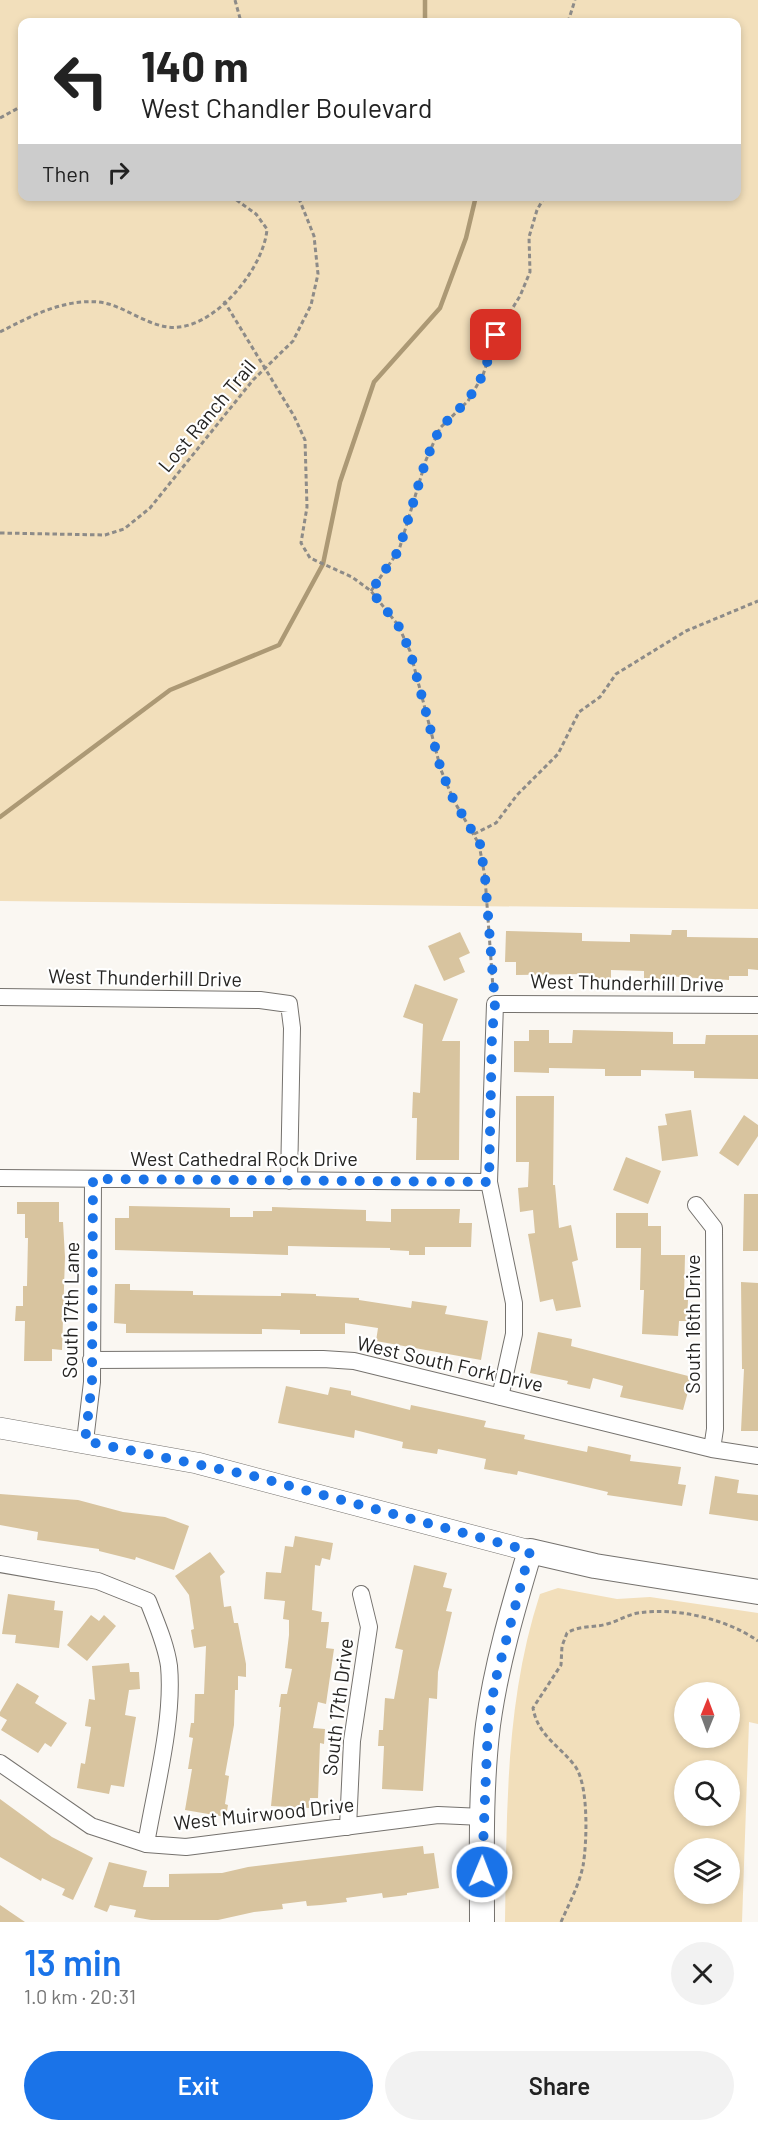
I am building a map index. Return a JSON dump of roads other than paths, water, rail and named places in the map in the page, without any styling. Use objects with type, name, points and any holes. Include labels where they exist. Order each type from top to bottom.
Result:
[{"type":"main road","points":[[482,1922],[483,1817],[488,1726],[495,1682],[530,1551],[595,1566],[758,1592]]},
{"type":"street","name":"West Thunderhill Drive","points":[[0,997],[260,1000],[289,1004],[292,1028],[289,1180]]},
{"type":"street","name":"West Thunderhill Drive","points":[[489,1182],[492,1034],[495,1004],[758,1005]]},
{"type":"street","name":"West Cathedral Rock Drive","points":[[0,1178],[489,1182]]},
{"type":"street","name":"South 17th Lane","points":[[85,1441],[91,1360],[93,1179]]},
{"type":"street","points":[[489,1182],[514,1303],[514,1334],[500,1397]]},
{"type":"street","name":"South 16th Drive","points":[[696,1205],[714,1228],[715,1429],[712,1449]]},
{"type":"street","name":"West South Fork Drive","points":[[91,1360],[354,1361],[712,1449],[758,1456]]},
{"type":"street","points":[[0,1428],[85,1441],[253,1476],[530,1551]]},
{"type":"street","points":[[0,1564],[98,1581],[148,1601],[161,1633],[169,1665],[170,1698],[146,1844]]},
{"type":"street","name":"South 17th Drive","points":[[348,1827],[352,1741],[369,1628],[361,1594]]},
{"type":"street","name":"West Muirwood Drive","points":[[0,1762],[91,1826],[146,1844],[186,1847],[438,1815],[483,1817]]},
{"type":"waterway","points":[[425,0],[425,18]]},
{"type":"waterway","points":[[0,817],[170,690],[279,645],[323,564],[340,482],[374,382],[440,308],[466,238],[475,201]]}]
